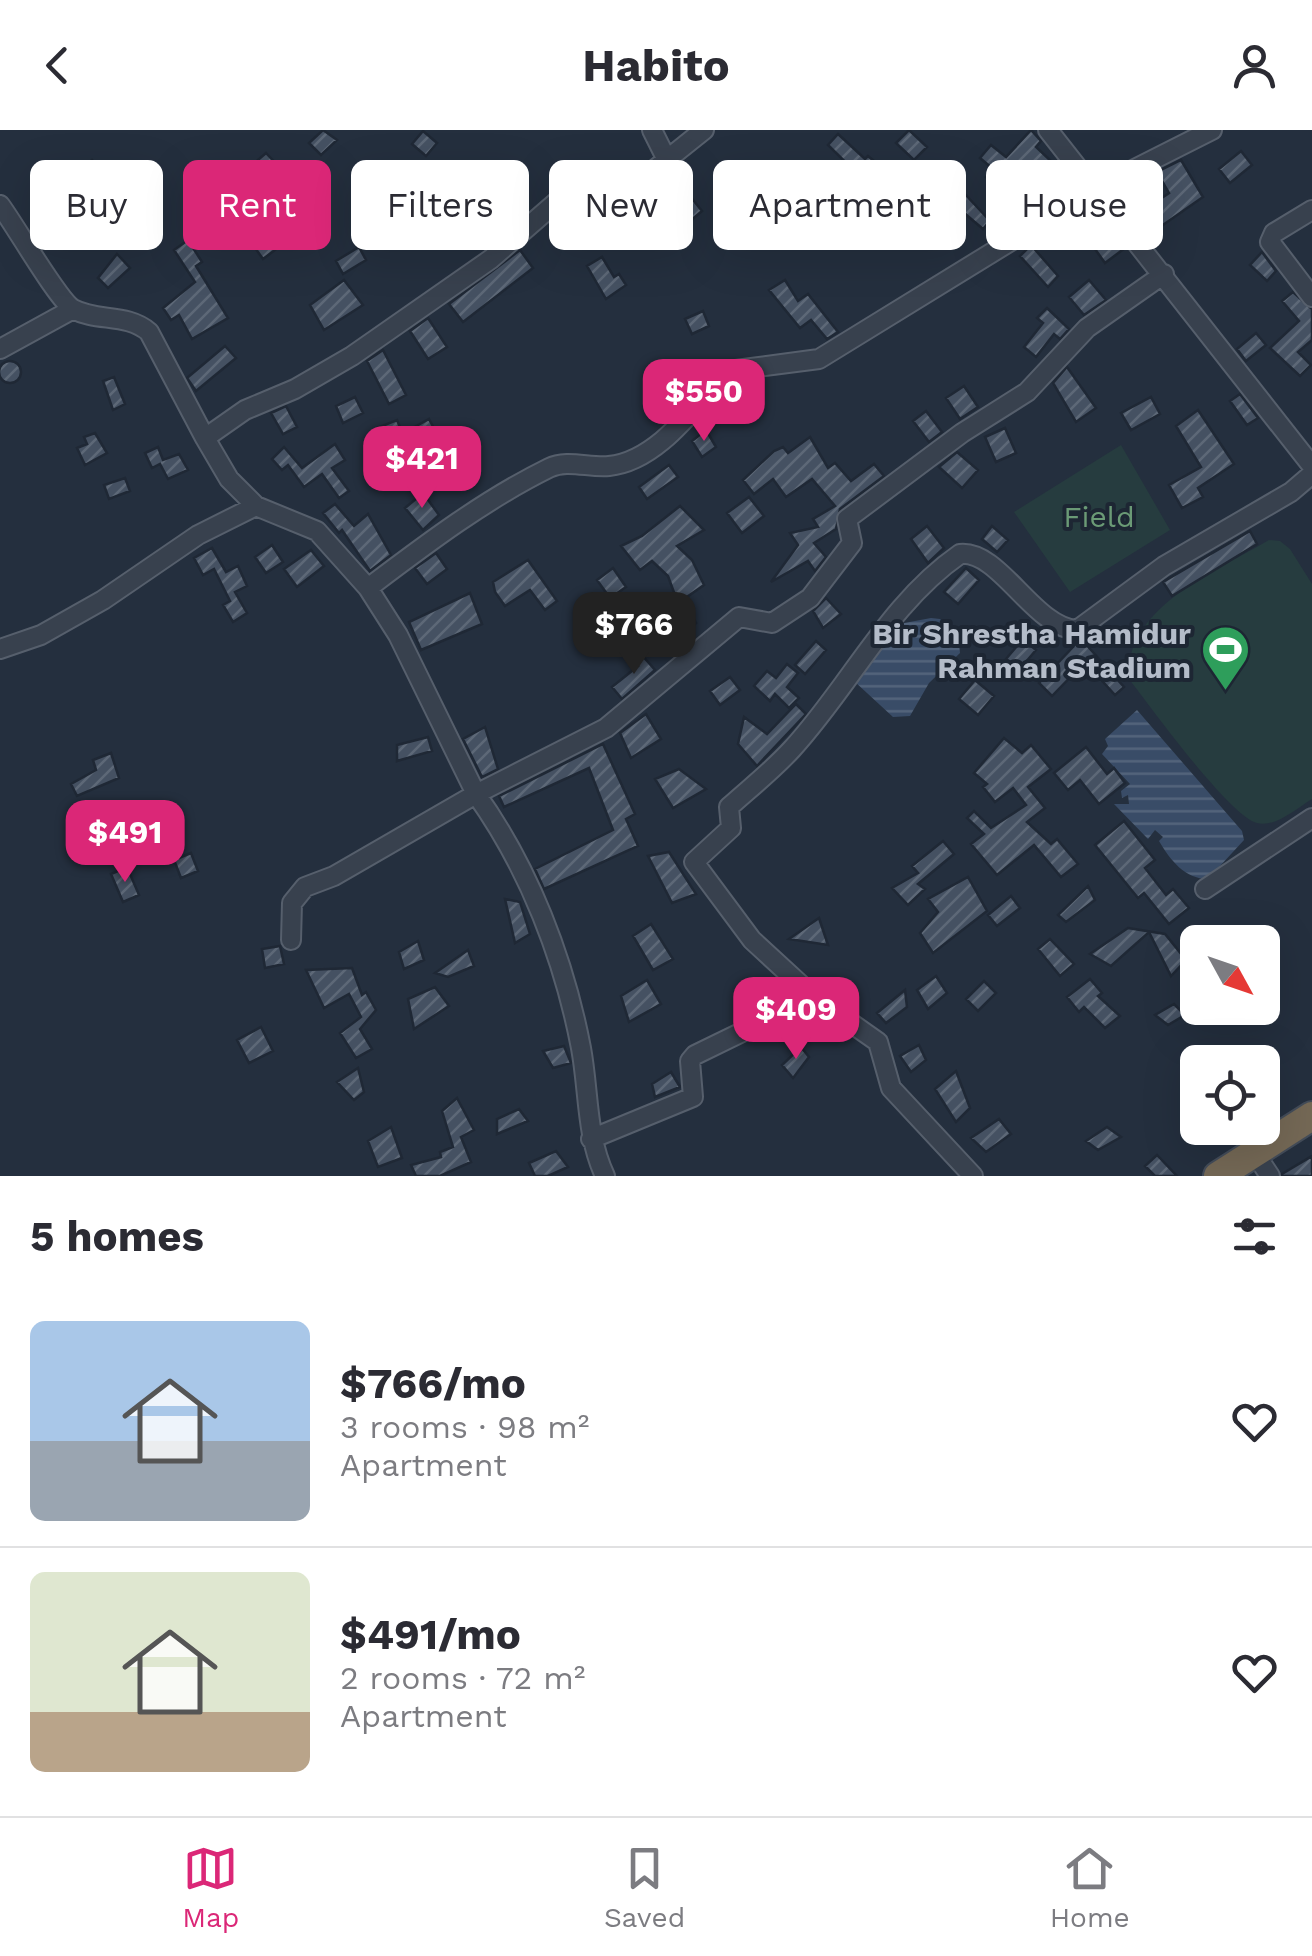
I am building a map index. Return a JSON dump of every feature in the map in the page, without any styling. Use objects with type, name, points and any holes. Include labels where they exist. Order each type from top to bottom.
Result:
[{"type":"highway","points":[[1218,1176],[1312,1116]]},
{"type":"street","points":[[652,130],[666,158]]},
{"type":"street","points":[[205,438],[245,410],[295,390],[352,356],[491,258],[561,198],[608,177],[639,181],[704,130]]},
{"type":"street","points":[[1048,130],[1073,160]]},
{"type":"street","points":[[1152,160],[1212,130]]},
{"type":"street","points":[[0,205],[73,308]]},
{"type":"street","points":[[1312,210],[1274,233],[1270,242],[1312,298]]},
{"type":"street","points":[[368,588],[434,540],[552,466],[613,466],[633,459],[674,430],[728,371],[820,360],[997,250]]},
{"type":"street","points":[[1145,250],[1312,466]]},
{"type":"street","points":[[291,940],[292,903],[305,887],[334,876],[476,794],[606,728],[740,617],[772,623],[810,598],[852,543],[847,520],[962,433],[1027,392],[1087,328],[1164,274]]},
{"type":"street","points":[[0,349],[73,308],[132,321],[148,332],[229,479],[256,506],[317,531],[368,588],[398,635],[476,794],[510,845],[556,948],[582,1052],[591,1139],[605,1176]]},
{"type":"street","points":[[972,1176],[891,1088],[878,1042],[814,997],[752,940],[694,862],[728,832],[729,807],[792,749],[870,645],[920,588],[951,560],[968,553],[1018,590],[1046,620],[1061,629],[1077,630],[1153,573],[1291,492],[1312,474]]},
{"type":"street","points":[[0,649],[41,635],[103,600],[198,535],[256,506]]},
{"type":"street","points":[[1205,889],[1312,818]]},
{"type":"street","points":[[591,1139],[694,1097],[690,1061],[695,1055],[814,997]]},
{"type":"street","points":[[1254,1152],[1270,1176]]},
{"type":"green space","name":"Field","points":[[1121,445],[1170,530],[1070,592],[1014,512]]},
{"type":"green space","name":"Bir Shrestha Hamidur Rahman Stadium","points":[[1269,540],[1280,541],[1290,549],[1312,584],[1312,799],[1286,816],[1264,824],[1244,816],[1228,801],[1129,679],[1131,654],[1141,631],[1157,612],[1201,579]]},
{"type":"water","points":[[940,619],[958,634],[960,653],[929,683],[910,716],[893,717],[854,681],[899,624]]},
{"type":"water","points":[[1137,710],[1242,831],[1244,840],[1208,879],[1192,876],[1179,867],[1159,841],[1163,837],[1155,830],[1148,839],[1114,804],[1129,804],[1128,795],[1122,798],[1121,791],[1130,784],[1102,754],[1108,746],[1105,739]]},
{"type":"building","points":[[323,130],[337,140],[321,155],[309,143]]},
{"type":"building","points":[[909,130],[927,147],[914,160],[896,143]]},
{"type":"building","points":[[1031,130],[1041,141],[1036,147],[1050,160],[986,160],[986,163],[980,158],[991,145],[1006,157]]},
{"type":"building","points":[[423,131],[437,143],[426,156],[412,144]]},
{"type":"building","points":[[838,134],[865,159],[868,156],[873,160],[843,160],[828,145]]},
{"type":"building","points":[[1241,151],[1252,165],[1230,183],[1219,169]]},
{"type":"building","points":[[1181,160],[1203,197],[1163,225],[1163,197],[1169,193],[1163,182],[1163,169]]},
{"type":"building","points":[[966,195],[986,217],[983,229],[966,215]]},
{"type":"building","points":[[693,200],[702,211],[693,219]]},
{"type":"building","points":[[183,244],[183,250],[194,250],[202,262],[196,266],[228,318],[192,339],[179,315],[171,320],[163,308],[195,282],[174,250]]},
{"type":"building","points":[[257,250],[275,250],[263,259]]},
{"type":"building","points":[[354,250],[361,250],[366,260],[343,274],[336,261]]},
{"type":"building","points":[[520,250],[533,268],[463,322],[449,304]]},
{"type":"building","points":[[1026,250],[1035,250],[1058,276],[1048,287],[1020,256]]},
{"type":"building","points":[[1096,250],[1122,250],[1105,263]]},
{"type":"building","points":[[1262,252],[1276,271],[1267,281],[1250,265]]},
{"type":"building","points":[[117,254],[130,268],[108,288],[98,278]]},
{"type":"building","points":[[602,257],[614,277],[619,274],[626,285],[606,299],[587,266]]},
{"type":"building","points":[[344,280],[363,305],[324,330],[310,305]]},
{"type":"building","points":[[785,280],[798,301],[808,294],[838,332],[827,339],[811,320],[800,328],[769,290]]},
{"type":"building","points":[[1089,280],[1106,300],[1084,315],[1069,297]]},
{"type":"building","points":[[1293,292],[1312,309],[1312,340],[1298,352],[1311,365],[1300,376],[1270,348],[1299,321],[1282,301]]},
{"type":"building","points":[[1047,308],[1069,329],[1060,339],[1054,334],[1036,357],[1024,347],[1043,323],[1037,318]]},
{"type":"building","points":[[703,311],[709,326],[692,334],[685,319]]},
{"type":"building","points":[[428,318],[447,347],[428,359],[410,331]]},
{"type":"building","points":[[1256,333],[1266,345],[1246,361],[1237,349]]},
{"type":"building","points":[[225,346],[236,358],[196,391],[187,378]]},
{"type":"building","points":[[383,350],[406,395],[389,404],[367,361]]},
{"type":"building","points":[[6,361],[14,361],[21,372],[14,383],[6,383],[-1,376],[-1,368]]},
{"type":"building","points":[[1067,367],[1096,408],[1076,422],[1053,383]]},
{"type":"building","points":[[114,377],[125,404],[113,410],[103,381]]},
{"type":"building","points":[[964,386],[978,407],[960,419],[946,398]]},
{"type":"building","points":[[1240,394],[1258,418],[1247,425],[1230,401]]},
{"type":"building","points":[[355,397],[363,413],[343,423],[336,406]]},
{"type":"building","points":[[1151,397],[1160,414],[1131,430],[1121,413]]},
{"type":"building","points":[[286,406],[297,427],[283,434],[271,413]]},
{"type":"building","points":[[1198,410],[1234,464],[1198,488],[1203,497],[1182,508],[1169,485],[1201,467],[1176,426]]},
{"type":"building","points":[[926,411],[942,432],[929,442],[913,421]]},
{"type":"building","points":[[429,419],[438,436],[420,446],[411,429]]},
{"type":"building","points":[[397,420],[402,432],[388,438],[403,458],[392,466],[381,451],[385,448],[377,428]]},
{"type":"building","points":[[1005,428],[1016,453],[996,462],[985,437]]},
{"type":"building","points":[[706,430],[716,447],[702,457],[692,441]]},
{"type":"building","points":[[95,433],[107,453],[85,465],[77,448],[87,444],[84,437]]},
{"type":"building","points":[[810,437],[828,468],[835,463],[851,481],[874,464],[884,476],[840,509],[836,529],[814,543],[826,557],[815,571],[808,561],[771,582],[798,545],[790,533],[818,527],[813,519],[835,506],[812,479],[786,497],[773,479],[754,494],[743,480],[774,451],[783,447],[788,453]]},
{"type":"building","points":[[335,444],[345,460],[332,468],[349,491],[339,498],[322,474],[304,487],[288,465],[282,470],[272,459],[284,447],[302,468]]},
{"type":"building","points":[[158,447],[163,460],[179,454],[188,470],[168,479],[160,464],[152,468],[145,453]]},
{"type":"building","points":[[419,448],[435,463],[423,476],[407,461]]},
{"type":"building","points":[[957,452],[978,470],[962,488],[939,467]]},
{"type":"building","points":[[669,465],[678,477],[647,499],[639,487]]},
{"type":"building","points":[[125,478],[130,491],[109,499],[104,485]]},
{"type":"building","points":[[423,493],[439,515],[423,530],[405,508]]},
{"type":"building","points":[[749,497],[764,516],[742,533],[727,513]]},
{"type":"building","points":[[335,504],[354,526],[368,514],[391,555],[370,571],[342,530],[339,533],[323,513]]},
{"type":"building","points":[[680,506],[704,530],[677,546],[692,560],[704,585],[684,599],[696,623],[680,639],[666,627],[683,617],[668,576],[652,561],[640,570],[621,546],[642,536]]},
{"type":"building","points":[[927,526],[944,548],[928,563],[911,539]]},
{"type":"building","points":[[992,526],[1008,540],[997,552],[982,539]]},
{"type":"building","points":[[1250,531],[1257,544],[1172,596],[1163,582]]},
{"type":"building","points":[[272,545],[283,562],[266,573],[255,557]]},
{"type":"building","points":[[212,548],[226,572],[238,566],[247,586],[235,592],[247,613],[233,622],[223,605],[230,601],[214,569],[203,575],[194,558]]},
{"type":"building","points":[[311,550],[324,566],[297,587],[284,569]]},
{"type":"building","points":[[436,553],[447,569],[427,584],[415,568]]},
{"type":"building","points":[[528,560],[557,601],[545,610],[530,590],[505,606],[495,592],[493,582]]},
{"type":"building","points":[[613,568],[626,587],[610,598],[597,580]]},
{"type":"building","points":[[966,568],[979,580],[958,604],[944,592]]},
{"type":"building","points":[[470,593],[482,624],[421,650],[409,622]]},
{"type":"building","points":[[826,598],[841,614],[823,628],[813,611]]},
{"type":"building","points":[[1023,639],[1036,650],[1019,670],[1006,659]]},
{"type":"building","points":[[816,641],[826,650],[805,674],[795,665]]},
{"type":"building","points":[[1083,641],[1124,687],[1115,695],[1085,662],[1052,696],[1039,683],[1073,647],[1070,644]]},
{"type":"building","points":[[640,653],[655,670],[622,699],[612,687],[638,666],[633,660]]},
{"type":"building","points":[[787,664],[798,673],[787,687],[799,698],[789,708],[775,694],[770,701],[754,686],[767,671],[776,678]]},
{"type":"building","points":[[730,677],[740,690],[720,705],[710,691]]},
{"type":"building","points":[[975,680],[994,696],[978,715],[959,699]]},
{"type":"building","points":[[796,704],[806,714],[757,766],[738,744],[744,717],[767,734]]},
{"type":"building","points":[[646,714],[661,739],[631,758],[620,733]]},
{"type":"building","points":[[485,727],[498,769],[482,777],[463,739]]},
{"type":"building","points":[[428,737],[432,751],[397,761],[397,745]]},
{"type":"building","points":[[1004,738],[1022,753],[1031,745],[1051,769],[1028,787],[1045,808],[1027,822],[1051,844],[1057,839],[1078,864],[1061,877],[1034,845],[997,875],[971,844],[984,834],[967,818],[974,811],[991,828],[1026,805],[1013,788],[995,802],[983,787],[987,784],[974,773]]},
{"type":"building","points":[[603,744],[635,814],[626,819],[638,846],[544,889],[535,869],[613,830],[589,768],[504,807],[499,796]]},
{"type":"building","points":[[1086,747],[1107,774],[1114,768],[1125,783],[1099,804],[1080,780],[1068,790],[1054,773]]},
{"type":"building","points":[[111,753],[119,778],[77,796],[71,784],[96,770],[93,760]]},
{"type":"building","points":[[679,769],[706,789],[673,808],[655,779]]},
{"type":"building","points":[[1124,821],[1155,860],[1145,868],[1166,895],[1173,889],[1189,908],[1169,924],[1144,893],[1138,898],[1095,845]]},
{"type":"building","points":[[943,841],[954,854],[918,884],[925,889],[908,905],[892,888],[918,873],[912,866]]},
{"type":"building","points":[[669,852],[696,894],[672,903],[648,856]]},
{"type":"building","points":[[191,853],[198,871],[181,878],[174,860]]},
{"type":"building","points":[[127,867],[139,895],[123,902],[111,874]]},
{"type":"building","points":[[968,877],[987,911],[933,953],[920,933],[938,912],[928,899]]},
{"type":"building","points":[[1088,886],[1095,900],[1066,922],[1058,915]]},
{"type":"building","points":[[1011,896],[1020,908],[997,926],[988,915]]},
{"type":"building","points":[[505,899],[520,902],[530,934],[515,943]]},
{"type":"building","points":[[819,918],[828,945],[789,939]]},
{"type":"building","points":[[651,924],[673,959],[653,970],[633,936]]},
{"type":"building","points":[[1128,928],[1165,934],[1180,953],[1180,966],[1171,976],[1149,932],[1111,966],[1090,954]]},
{"type":"building","points":[[1050,939],[1074,964],[1060,976],[1038,949]]},
{"type":"building","points":[[418,941],[424,960],[404,969],[399,952]]},
{"type":"building","points":[[280,946],[284,964],[265,968],[262,949]]},
{"type":"building","points":[[468,950],[474,966],[448,977],[435,973]]},
{"type":"building","points":[[352,968],[362,995],[366,992],[376,1010],[360,1029],[372,1049],[356,1058],[340,1033],[361,1017],[349,994],[324,1008],[306,970]]},
{"type":"building","points":[[936,976],[947,993],[928,1009],[917,990]]},
{"type":"building","points":[[1090,979],[1102,993],[1098,996],[1120,1016],[1105,1028],[1084,1007],[1079,1012],[1067,997]]},
{"type":"building","points":[[647,980],[661,1004],[629,1022],[621,996]]},
{"type":"building","points":[[984,981],[996,993],[978,1011],[966,999]]},
{"type":"building","points":[[435,987],[449,1006],[414,1029],[408,999]]},
{"type":"building","points":[[905,990],[907,1007],[886,1023],[877,1013]]},
{"type":"building","points":[[1174,1004],[1180,1010],[1180,1018],[1168,1025],[1155,1015]]},
{"type":"building","points":[[261,1027],[273,1051],[249,1063],[237,1040]]},
{"type":"building","points":[[919,1045],[926,1060],[911,1072],[900,1056]]},
{"type":"building","points":[[564,1046],[571,1063],[553,1068],[543,1051]]},
{"type":"building","points":[[801,1047],[809,1057],[793,1078],[782,1065]]},
{"type":"building","points":[[358,1068],[364,1092],[354,1100],[337,1082]]},
{"type":"building","points":[[956,1071],[970,1108],[956,1122],[935,1089]]},
{"type":"building","points":[[671,1072],[680,1087],[655,1097],[652,1084]]},
{"type":"building","points":[[457,1098],[474,1130],[461,1137],[471,1162],[440,1176],[416,1176],[411,1165],[441,1157],[440,1152],[453,1147],[442,1111]]},
{"type":"building","points":[[519,1109],[528,1121],[497,1134],[497,1119]]},
{"type":"building","points":[[999,1119],[1011,1134],[986,1152],[971,1138]]},
{"type":"building","points":[[391,1127],[402,1158],[378,1167],[368,1141]]},
{"type":"building","points":[[1107,1127],[1121,1137],[1098,1150],[1086,1141]]},
{"type":"building","points":[[556,1151],[568,1167],[548,1176],[535,1176],[529,1163]]},
{"type":"building","points":[[1157,1155],[1177,1176],[1155,1176],[1145,1166]]},
{"type":"building","points":[[1312,1156],[1312,1176],[1282,1176],[1282,1174]]},
{"type":"place","name":"Bir Shrestha Hamidur Rahman Stadium","points":[[1226,692]]}]
